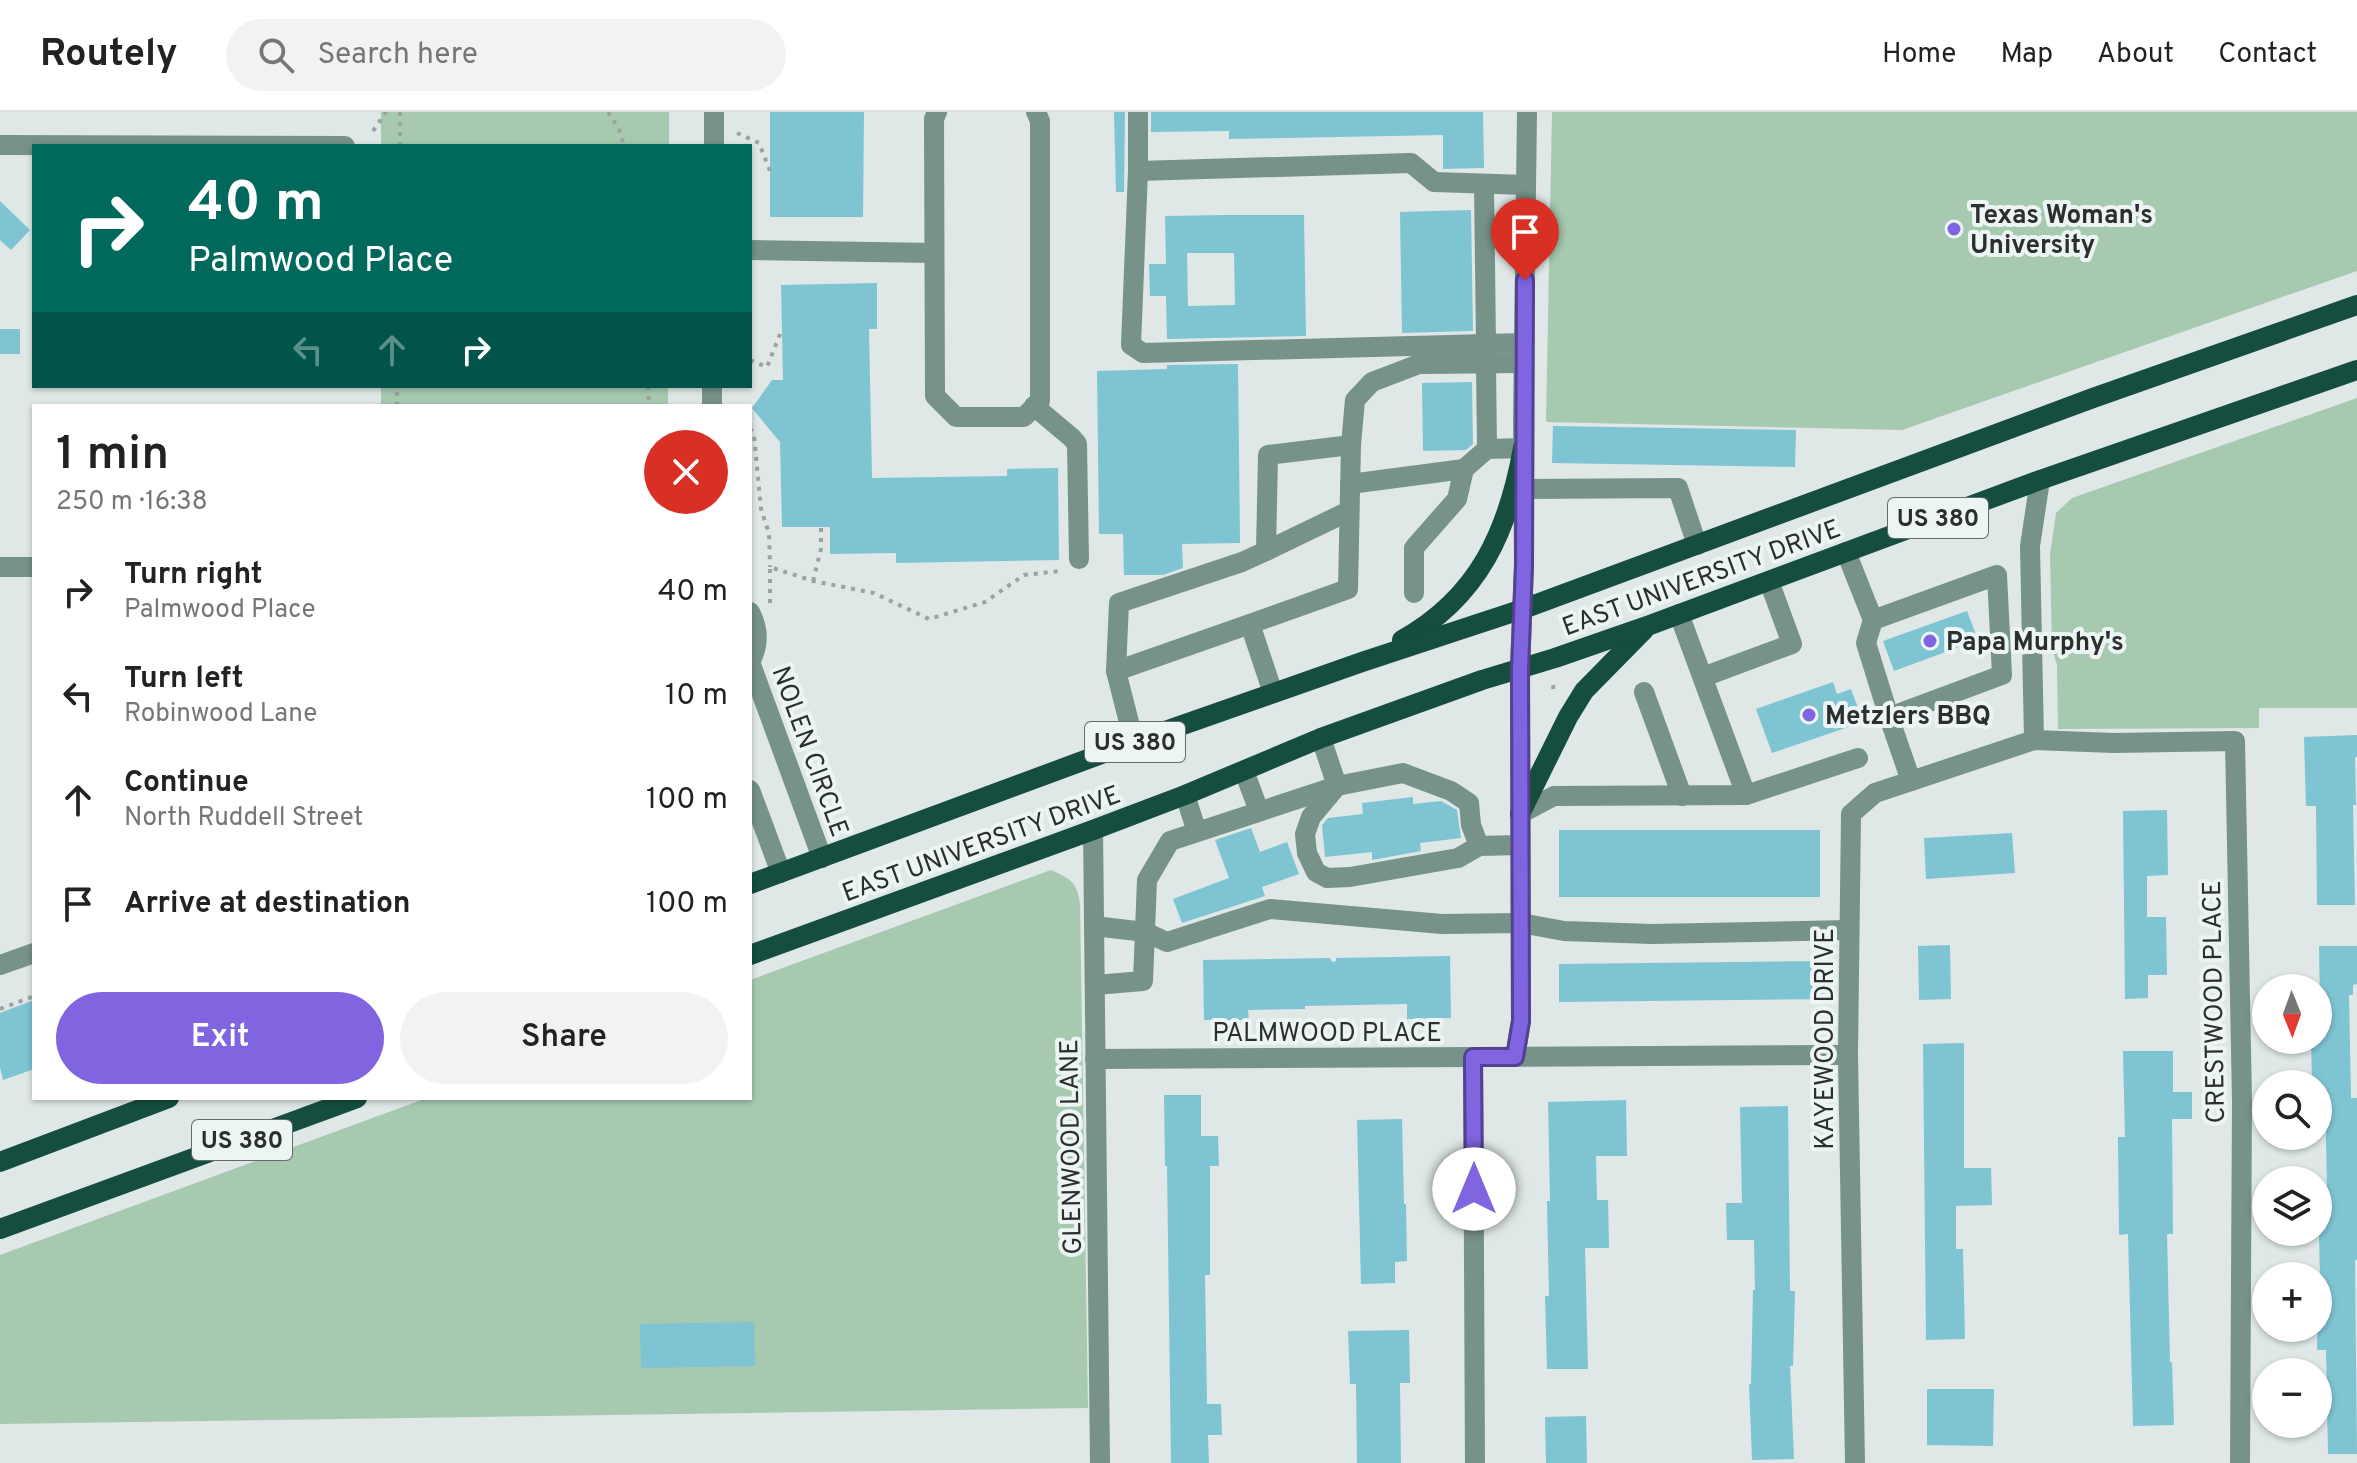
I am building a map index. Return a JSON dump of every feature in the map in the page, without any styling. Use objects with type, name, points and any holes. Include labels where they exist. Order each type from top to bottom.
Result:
[{"type":"main road","name":"EAST UNIVERSITY DRIVE","points":[[752,883],[1134,742],[1523,609],[2357,305]]},
{"type":"main road","name":"EAST UNIVERSITY DRIVE","points":[[752,954],[1093,830],[1321,738],[1482,680],[1650,625],[2040,480],[2357,370]]},
{"type":"main road","points":[[1362,662],[1420,630],[1445,611],[1469,585],[1492,549],[1507,516],[1523,448]]},
{"type":"main road","points":[[1520,814],[1584,691],[1650,625]]},
{"type":"main road","name":"US 380","points":[[0,1162],[164,1100]]},
{"type":"main road","name":"US 380","points":[[0,1229],[352,1100]]},
{"type":"street","points":[[937,112],[934,119],[935,396],[956,417],[1024,417],[1040,401],[1040,121],[1036,112]]},
{"type":"street","points":[[1138,112],[1131,345],[1143,353],[1524,353]]},
{"type":"street","points":[[1515,1057],[1521,1021],[1520,669],[1527,112]]},
{"type":"street","points":[[0,145],[32,145]]},
{"type":"street","points":[[1138,171],[1411,163],[1434,182],[1526,185]]},
{"type":"street","points":[[1484,184],[1487,449]]},
{"type":"street","points":[[752,250],[934,253]]},
{"type":"street","points":[[1116,671],[1348,589],[1355,400],[1372,382],[1419,364],[1486,354]]},
{"type":"street","points":[[1034,406],[1077,444],[1079,559]]},
{"type":"street","points":[[1266,551],[1268,455],[1351,445]]},
{"type":"street","points":[[1350,484],[1464,469],[1487,449],[1523,448]]},
{"type":"street","points":[[1414,593],[1414,548],[1457,499],[1464,469]]},
{"type":"street","points":[[2034,740],[2030,546],[2040,480]]},
{"type":"street","points":[[1523,489],[1678,488],[1697,545]]},
{"type":"street","points":[[1134,742],[1116,671],[1119,603],[1242,562],[1349,511]]},
{"type":"street","points":[[1846,552],[1873,620],[1866,643],[1911,781]]},
{"type":"street","points":[[0,567],[32,567]]},
{"type":"street","points":[[1873,620],[1997,575],[2002,675]]},
{"type":"street","points":[[1703,677],[1792,644],[1769,581]]},
{"type":"street","points":[[1679,614],[1746,795]]},
{"type":"street","points":[[752,616],[758,636],[752,658]]},
{"type":"street","points":[[1250,624],[1273,693]]},
{"type":"street","name":"NOLEN CIRCLE","points":[[752,667],[822,858]]},
{"type":"street","points":[[1889,717],[2002,675],[2033,675]]},
{"type":"street","points":[[1644,692],[1682,796]]},
{"type":"street","points":[[1321,738],[1337,786]]},
{"type":"street","name":"KAYEWOOD DRIVE","points":[[1855,1463],[1848,1055],[1851,814],[1875,793],[2034,740]]},
{"type":"street","name":"CRESTWOOD PLACE","points":[[2034,740],[2114,743],[2235,741],[2242,1101],[2240,1463]]},
{"type":"street","points":[[1520,814],[1554,796],[1746,795],[1858,758]]},
{"type":"street","points":[[1244,771],[1259,811]]},
{"type":"street","points":[[1095,985],[1143,981],[1147,880],[1170,841],[1337,786],[1403,773],[1451,791],[1469,803],[1471,825],[1479,846]]},
{"type":"street","points":[[1337,786],[1311,817],[1305,834],[1307,853],[1316,872],[1327,878],[1350,877],[1458,858],[1479,846],[1520,845]]},
{"type":"street","points":[[752,795],[781,873]]},
{"type":"street","points":[[1185,795],[1197,832]]},
{"type":"street","name":"GLENWOOD LANE","points":[[1093,830],[1100,1463]]},
{"type":"street","points":[[1094,926],[1145,932],[1167,942],[1270,909],[1442,924],[1521,923],[1564,931],[1652,934],[1849,930]]},
{"type":"street","points":[[0,965],[32,954]]},
{"type":"street","name":"PALMWOOD PLACE","points":[[1095,1059],[1848,1055]]},
{"type":"street","points":[[1473,1057],[1475,1463]]},
{"type":"path","points":[[373,131],[386,112]]},
{"type":"path","points":[[400,112],[400,144]]},
{"type":"path","points":[[608,112],[619,129],[623,144]]},
{"type":"path","points":[[714,130],[735,132],[759,143],[770,171]]},
{"type":"path","points":[[752,361],[767,367],[782,329]]},
{"type":"path","points":[[752,432],[761,509],[769,533],[770,607]]},
{"type":"path","points":[[813,581],[821,549],[821,527]]},
{"type":"path","points":[[770,567],[813,581],[874,593],[929,619],[985,602],[1024,575],[1065,570],[1079,559]]},
{"type":"path","points":[[0,1009],[32,997]]},
{"type":"green space","points":[[381,112],[669,112],[669,144],[381,144]]},
{"type":"green space","name":"Texas Woman's University","points":[[1552,112],[2357,112],[2357,271],[1902,430],[1546,422]]},
{"type":"green space","points":[[381,388],[668,388],[668,404],[381,404]]},
{"type":"green space","points":[[2357,398],[2357,708],[2259,708],[2259,728],[2058,729],[2050,555],[2056,513],[2072,498]]},
{"type":"green space","points":[[1051,870],[1072,882],[1080,904],[1088,1408],[0,1424],[0,1255],[422,1100],[752,1100],[752,979]]},
{"type":"building","points":[[770,112],[864,112],[863,217],[770,217]]},
{"type":"building","points":[[1114,112],[1125,112],[1124,192],[1116,192]]},
{"type":"building","points":[[1151,112],[1483,112],[1484,168],[1443,169],[1443,135],[1229,139],[1229,131],[1151,132]]},
{"type":"building","points":[[0,201],[30,230],[11,250],[0,240]]},
{"type":"building","points":[[1471,210],[1473,331],[1402,333],[1400,212]]},
{"type":"building","points":[[1304,215],[1306,336],[1167,339],[1166,296],[1150,296],[1149,264],[1166,264],[1165,216]],"holes":[[[1187,253],[1234,253],[1235,305],[1188,306]]]},
{"type":"building","points":[[877,283],[877,329],[869,329],[872,478],[1007,476],[1007,469],[1058,468],[1059,560],[896,563],[896,553],[830,554],[830,527],[782,527],[780,442],[752,408],[772,380],[783,380],[781,285]]},
{"type":"building","points":[[0,329],[20,329],[20,354],[0,354]]},
{"type":"building","points":[[1238,364],[1240,543],[1182,544],[1183,568],[1163,575],[1124,575],[1123,534],[1099,534],[1097,371],[1167,369],[1167,365]]},
{"type":"building","points":[[1472,382],[1473,444],[1466,450],[1423,451],[1422,383]]},
{"type":"building","points":[[1553,426],[1796,430],[1795,467],[1552,463]]},
{"type":"building","name":"Papa Murphy's","points":[[1967,611],[1978,640],[1894,671],[1883,641]]},
{"type":"building","name":"Metzlers BBQ","points":[[1833,682],[1837,694],[1851,689],[1863,722],[1772,753],[1756,709]]},
{"type":"building","points":[[2357,735],[2356,805],[2353,805],[2355,905],[2317,905],[2316,806],[2306,806],[2304,737]]},
{"type":"building","points":[[1413,797],[1413,804],[1441,801],[1457,810],[1461,838],[1420,843],[1421,851],[1372,860],[1372,852],[1325,857],[1322,825],[1328,818],[1363,814],[1362,803]]},
{"type":"building","points":[[2167,810],[2168,875],[2147,876],[2147,917],[2166,917],[2167,975],[2148,975],[2148,998],[2125,999],[2123,811]]},
{"type":"building","points":[[1251,828],[1260,852],[1287,842],[1299,874],[1262,887],[1265,896],[1182,923],[1173,899],[1229,878],[1215,840]]},
{"type":"building","points":[[1559,830],[1820,830],[1820,897],[1559,897]]},
{"type":"building","points":[[2012,833],[2015,873],[1926,879],[1924,838]]},
{"type":"building","points":[[1950,945],[1951,999],[1919,1000],[1918,946]]},
{"type":"building","points":[[2319,946],[2357,946],[2357,984],[2353,985],[2353,995],[2349,995],[2351,1098],[2357,1098],[2357,1454],[2328,1454],[2328,1438],[2332,1438],[2332,1358],[2326,1358],[2326,1350],[2317,1350],[2317,1342],[2332,1342],[2332,1262],[2320,1262],[2319,1246],[2332,1246],[2332,1166],[2327,1166],[2326,1150],[2332,1150],[2332,1070],[2312,1070],[2311,1054],[2332,1054],[2332,974],[2319,974]]},
{"type":"building","points":[[1450,956],[1451,1018],[1407,1019],[1407,1004],[1248,1010],[1249,1020],[1204,1020],[1203,960],[1330,958],[1332,962],[1336,958]]},
{"type":"building","points":[[1825,961],[1825,999],[1559,1002],[1559,964]]},
{"type":"building","points":[[32,1001],[32,1070],[3,1080],[0,1067],[0,1013]]},
{"type":"building","points":[[1964,1043],[1964,1168],[1991,1168],[1992,1205],[1956,1206],[1956,1249],[1963,1249],[1965,1339],[1926,1340],[1923,1044]]},
{"type":"building","points":[[2123,1051],[2173,1051],[2173,1092],[2192,1092],[2192,1119],[2172,1119],[2173,1234],[2167,1234],[2174,1425],[2133,1426],[2128,1234],[2119,1235],[2118,1137],[2125,1137]]},
{"type":"building","points":[[1164,1095],[1201,1095],[1201,1136],[1218,1136],[1219,1166],[1210,1166],[1210,1275],[1205,1275],[1207,1404],[1221,1404],[1222,1435],[1208,1435],[1209,1463],[1171,1463]]},
{"type":"building","points":[[1626,1100],[1627,1156],[1596,1156],[1597,1200],[1608,1200],[1609,1248],[1585,1248],[1588,1369],[1547,1369],[1548,1102]]},
{"type":"building","points":[[1788,1106],[1790,1291],[1795,1291],[1793,1366],[1790,1366],[1794,1459],[1752,1460],[1749,1384],[1755,1290],[1754,1240],[1727,1240],[1726,1203],[1742,1203],[1740,1107]]},
{"type":"building","points":[[1402,1119],[1407,1261],[1395,1262],[1395,1283],[1361,1284],[1357,1120]]},
{"type":"building","points":[[754,1322],[755,1366],[641,1368],[640,1324]]},
{"type":"building","points":[[1409,1330],[1410,1383],[1400,1383],[1401,1463],[1357,1463],[1356,1384],[1350,1384],[1348,1331]]},
{"type":"building","points":[[1927,1389],[1994,1389],[1993,1446],[1927,1445]]},
{"type":"building","points":[[1586,1416],[1587,1463],[1546,1463],[1545,1417]]},
{"type":"place","name":"Texas Woman's University","points":[[1954,229]]},
{"type":"place","name":"Papa Murphy's","points":[[1930,641]]},
{"type":"place","name":"Metzlers BBQ","points":[[1809,715]]},
{"type":"route","points":[[1474,1189],[1473,1057],[1515,1057],[1521,1021],[1520,669],[1524,565],[1525,280]]}]
